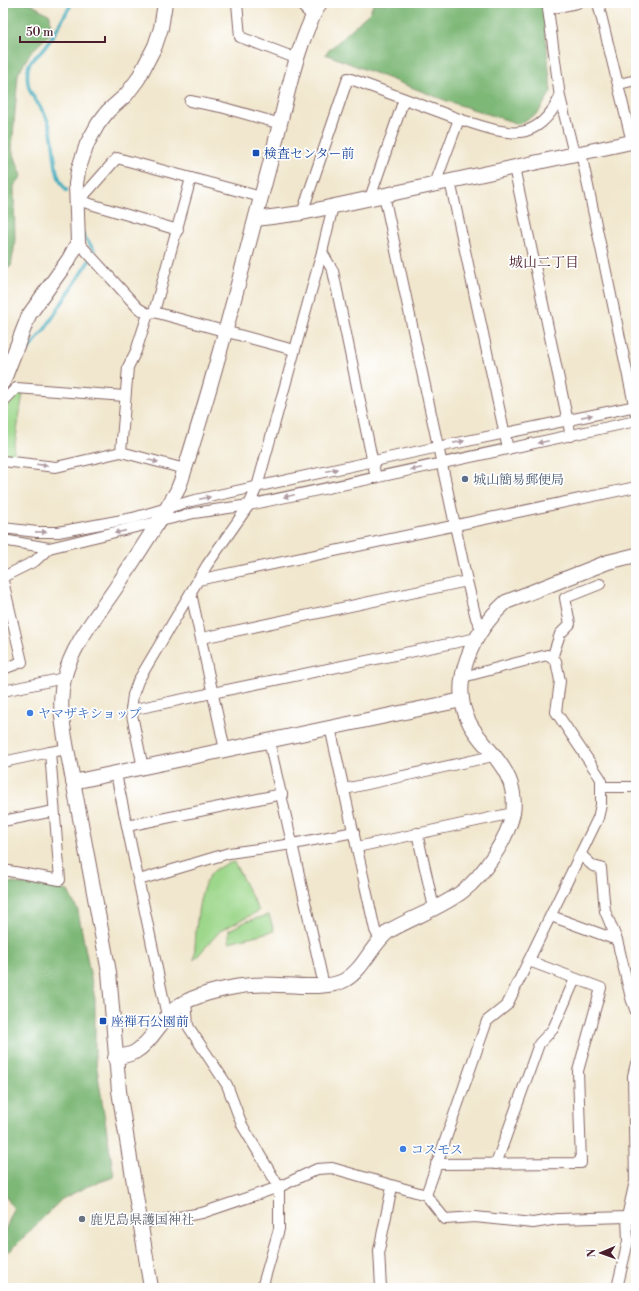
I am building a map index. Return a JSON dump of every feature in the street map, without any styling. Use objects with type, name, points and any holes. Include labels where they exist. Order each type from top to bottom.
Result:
[{"type":"street","points":[[3,382],[29,315],[69,259],[78,242],[78,171],[87,144],[108,110],[126,95],[138,79],[155,46],[161,28],[165,3]]},
{"type":"street","points":[[237,3],[240,37],[298,58]]},
{"type":"street","points":[[151,1288],[142,1222],[124,1127],[115,1058],[109,972],[66,749],[61,711],[61,695],[64,678],[73,654],[85,632],[178,491],[256,219],[298,58],[316,8],[302,3]]},
{"type":"street","points":[[3,528],[37,532],[58,532],[133,518],[191,501],[438,447],[568,420],[635,409],[577,154],[560,97],[548,9],[577,3]]},
{"type":"street","points":[[256,219],[333,206],[634,142],[598,3]]},
{"type":"street","points":[[302,212],[348,78],[459,119],[504,133],[530,130],[548,115],[560,97]]},
{"type":"street","points":[[618,84],[636,80]]},
{"type":"street","points":[[370,198],[404,99]]},
{"type":"street","points":[[190,101],[221,107],[280,124]]},
{"type":"street","points":[[436,184],[459,119]]},
{"type":"street","points":[[77,200],[88,191],[117,158],[261,197]]},
{"type":"street","points":[[514,168],[571,436]]},
{"type":"street","points":[[121,452],[128,367],[151,313],[178,230],[191,178]]},
{"type":"street","points":[[450,181],[508,449]]},
{"type":"street","points":[[384,195],[441,464],[480,634]]},
{"type":"street","points":[[77,200],[178,230]]},
{"type":"street","points":[[143,768],[131,710],[133,695],[138,681],[198,580],[249,505],[257,487],[322,252],[333,206]]},
{"type":"street","points":[[78,242],[138,308],[151,313],[224,330],[294,350]]},
{"type":"street","points":[[322,252],[333,271],[376,478]]},
{"type":"street","points":[[3,402],[16,388],[125,396]]},
{"type":"street","points":[[3,540],[49,548],[158,523],[194,513],[249,505],[636,421]]},
{"type":"street","points":[[3,460],[56,467],[121,452],[185,470]]},
{"type":"street","points":[[198,580],[636,487]]},
{"type":"street","points":[[3,577],[35,561],[49,548]]},
{"type":"street","points":[[115,1058],[135,1052],[168,1016],[186,1001],[202,995],[251,985],[335,985],[352,975],[360,967],[379,938],[404,922],[434,908],[464,891],[479,874],[501,842],[513,812],[513,798],[508,776],[503,766],[493,756],[469,722],[462,700],[463,677],[468,655],[494,612],[506,602],[608,562],[636,555]]},
{"type":"street","points":[[3,581],[22,662],[3,669]]},
{"type":"street","points":[[202,638],[467,581]]},
{"type":"street","points":[[552,658],[560,634],[570,624],[565,598],[600,584]]},
{"type":"street","points":[[191,592],[226,750]]},
{"type":"street","points":[[131,710],[480,634]]},
{"type":"street","points":[[426,1195],[488,1021],[507,1005],[529,961],[598,818],[603,787],[601,779],[556,712],[560,681],[556,661],[547,655],[463,677]]},
{"type":"street","points":[[3,691],[64,678]]},
{"type":"street","points":[[73,782],[462,700]]},
{"type":"street","points":[[330,727],[345,789],[375,930],[379,938]]},
{"type":"street","points":[[269,741],[324,986]]},
{"type":"street","points":[[3,762],[66,749]]},
{"type":"street","points":[[3,870],[60,880],[50,752]]},
{"type":"street","points":[[345,789],[493,756]]},
{"type":"street","points":[[116,774],[168,1016]]},
{"type":"street","points":[[603,787],[636,787]]},
{"type":"street","points":[[127,826],[282,794]]},
{"type":"street","points":[[3,821],[54,811]]},
{"type":"street","points":[[357,847],[513,812]]},
{"type":"street","points":[[139,880],[229,853],[293,844],[354,832]]},
{"type":"street","points":[[417,833],[434,908]]},
{"type":"street","points":[[581,855],[593,866],[601,868],[604,911],[617,940],[630,998],[636,1012]]},
{"type":"street","points":[[551,916],[617,940]]},
{"type":"street","points":[[436,1164],[581,1163],[578,1071],[601,988],[529,961]]},
{"type":"street","points":[[496,1164],[539,1044],[553,1029],[575,979]]},
{"type":"street","points":[[186,1001],[188,1026],[227,1085],[242,1125],[280,1187],[279,1229],[262,1288]]},
{"type":"street","points":[[617,1288],[632,1240],[627,1217],[635,1181],[633,1076],[636,1063]]},
{"type":"street","points":[[142,1222],[202,1213],[280,1187],[317,1169],[332,1168],[392,1187],[426,1195],[445,1219],[475,1218],[532,1223],[558,1219],[627,1217]]},
{"type":"street","points":[[381,1288],[380,1245],[392,1187]]},
{"type":"green space","points":[[3,3],[29,3],[50,15],[51,33],[30,53],[18,74],[12,149],[22,176],[14,186],[15,243],[11,266],[3,273]]},
{"type":"green space","points":[[374,3],[543,3],[551,92],[538,113],[519,124],[447,101],[325,54],[370,12]]},
{"type":"green space","points":[[18,393],[23,393],[13,457],[3,456],[3,410]]},
{"type":"green space","points":[[234,862],[259,911],[220,931],[194,960],[199,904],[205,883],[217,868]]},
{"type":"green space","points":[[3,882],[45,886],[68,891],[78,911],[95,999],[95,1056],[114,1177],[88,1186],[62,1199],[9,1252],[3,1246],[3,1235],[14,1209],[3,1192],[3,1172],[7,1168],[3,1161]]},
{"type":"green space","points":[[269,915],[274,931],[229,942],[229,930],[247,921]]},
{"type":"waterway","points":[[67,191],[61,183],[58,175],[52,137],[47,119],[30,91],[27,77],[30,63],[50,41],[72,3]]},
{"type":"waterway","points":[[83,235],[94,250]]},
{"type":"waterway","points":[[24,355],[45,329],[89,261]]},
{"type":"place","name":"検査センター前","points":[[256,153]]},
{"type":"place","name":"城山簡易郵便局","points":[[465,479]]},
{"type":"place","name":"ヤマザキショップ","points":[[30,713]]},
{"type":"place","name":"座禅石公園前","points":[[103,1021]]},
{"type":"place","name":"コスモス","points":[[403,1149]]},
{"type":"place","name":"鹿児島県護国神社","points":[[82,1219]]},
{"type":"district","name":"城山二丁目","points":[[544,262]]}]
